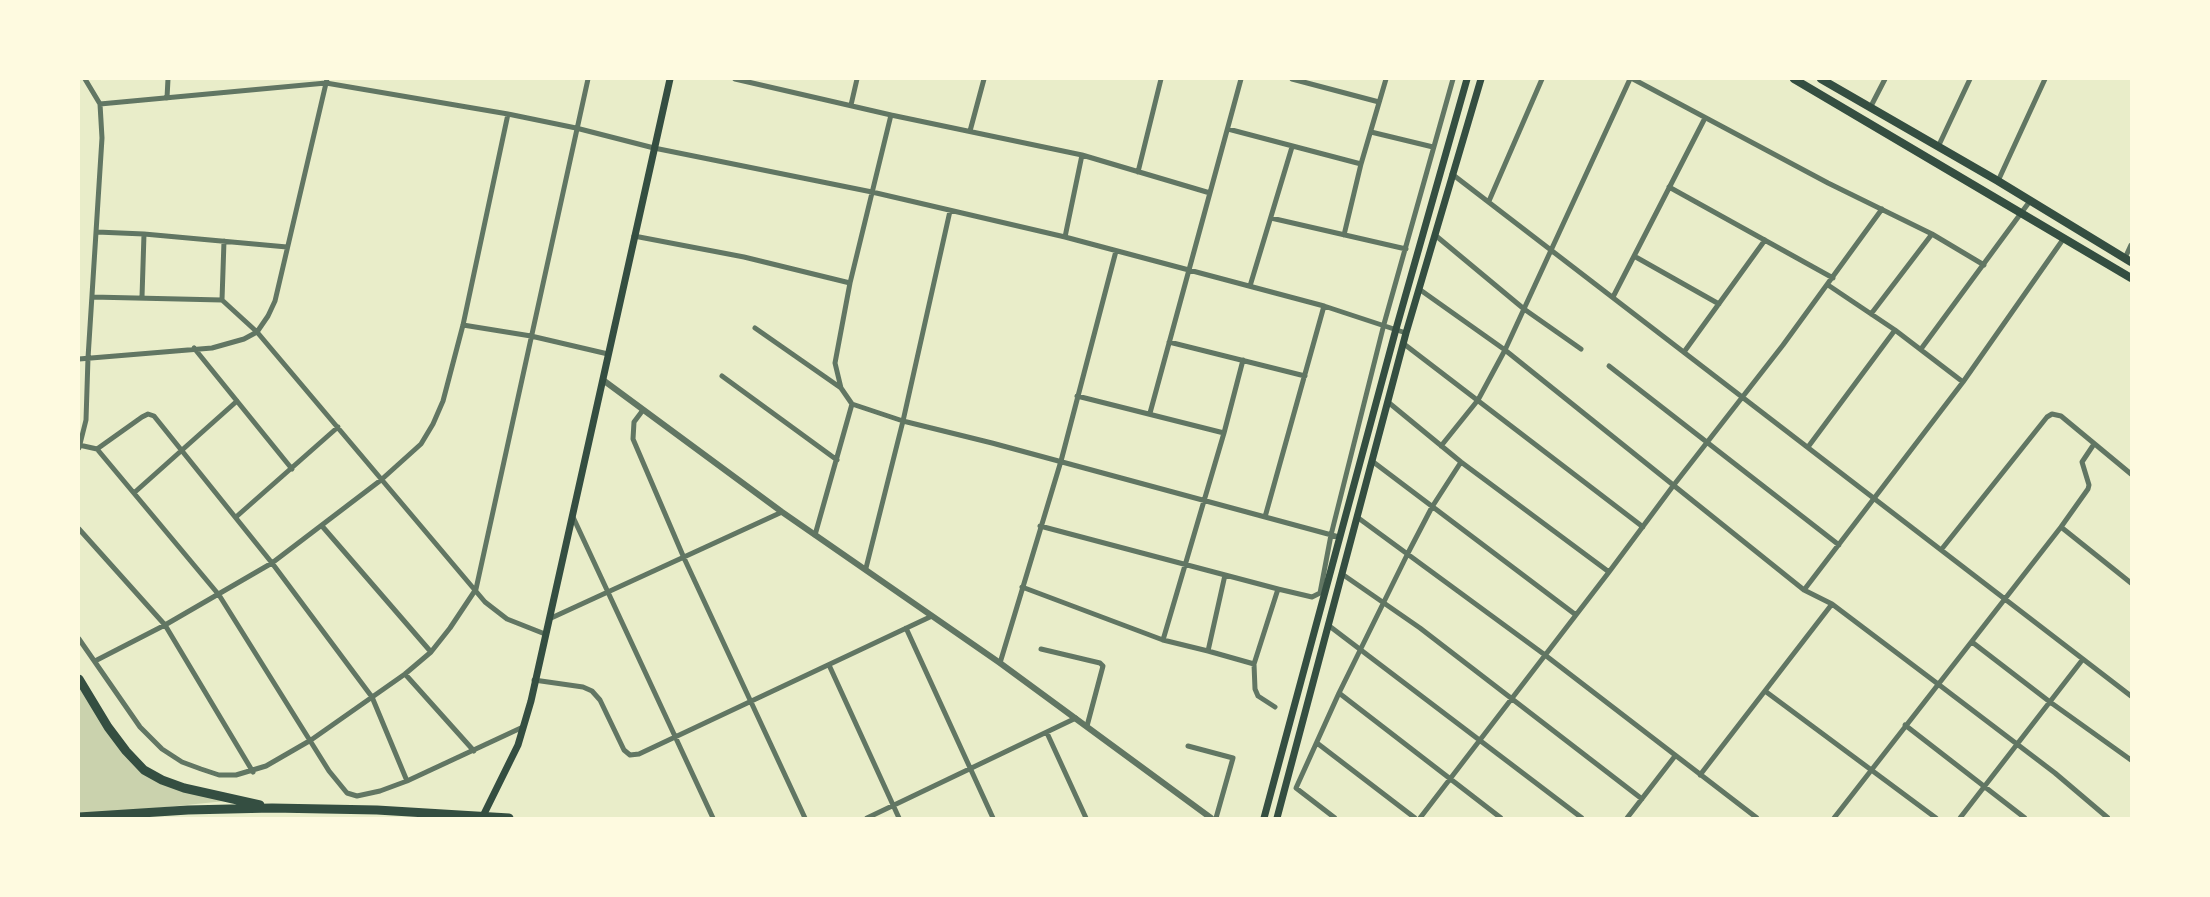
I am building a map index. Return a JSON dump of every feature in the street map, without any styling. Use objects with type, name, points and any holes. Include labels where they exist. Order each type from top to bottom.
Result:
[{"type":"highway","points":[[79,679],[108,727],[144,770],[184,788],[272,808]]},
{"type":"highway","points":[[79,817],[272,808],[509,818]]},
{"type":"main road","points":[[482,818],[511,760],[523,727],[670,79]]},
{"type":"main road","points":[[1264,818],[1335,536],[1467,79]]},
{"type":"main road","points":[[1277,818],[1406,333],[1481,79]]},
{"type":"main road","points":[[1794,79],[2131,278]]},
{"type":"main road","points":[[1821,79],[2128,260]]},
{"type":"main road","points":[[1292,709],[1304,712]]},
{"type":"street","points":[[85,79],[100,104],[102,138],[86,420],[79,446],[97,450],[219,595],[337,782],[351,794],[367,795],[407,781],[523,727]]},
{"type":"street","points":[[167,79],[167,98]]},
{"type":"street","points":[[79,639],[139,727],[170,755],[219,775],[253,772],[311,740],[405,674],[431,652],[476,589],[588,79]]},
{"type":"street","points":[[735,79],[1082,155],[1210,193]]},
{"type":"street","points":[[768,87],[770,79]]},
{"type":"street","points":[[851,106],[857,79]]},
{"type":"street","points":[[970,131],[984,79]]},
{"type":"street","points":[[1138,172],[1161,79]]},
{"type":"street","points":[[1150,413],[1241,79]]},
{"type":"street","points":[[1292,79],[1306,80],[1379,102]]},
{"type":"street","points":[[1344,235],[1386,79]]},
{"type":"street","points":[[1040,526],[1278,589],[1312,597],[1320,593],[1384,324],[1453,79]]},
{"type":"street","points":[[1489,201],[1542,79]]},
{"type":"street","points":[[1441,446],[1478,400],[1505,350],[1632,79],[1932,234],[1984,265]]},
{"type":"street","points":[[1870,108],[1885,79]]},
{"type":"street","points":[[1938,148],[1970,79]]},
{"type":"street","points":[[1998,181],[2045,79]]},
{"type":"street","points":[[100,104],[327,81],[576,128],[654,148],[872,192],[1065,237],[1324,306],[1406,333]]},
{"type":"street","points":[[79,359],[229,344],[257,331],[275,301],[327,81]]},
{"type":"street","points":[[95,661],[165,625],[272,563],[381,480],[421,444],[443,401],[463,325],[508,114]]},
{"type":"street","points":[[891,115],[850,283],[835,363],[841,387],[852,404],[903,421],[1205,499],[1335,536]]},
{"type":"street","points":[[1613,297],[1705,118]]},
{"type":"street","points":[[1228,129],[1361,164]]},
{"type":"street","points":[[1371,132],[1433,147]]},
{"type":"street","points":[[1251,286],[1292,147]]},
{"type":"street","points":[[1065,237],[1082,155]]},
{"type":"street","points":[[1452,174],[2131,696]]},
{"type":"street","points":[[1669,187],[1833,278]]},
{"type":"street","points":[[1921,349],[2030,201]]},
{"type":"street","points":[[1317,743],[1418,818],[1828,285],[1882,209]]},
{"type":"street","points":[[866,568],[903,421],[950,211]]},
{"type":"street","points":[[1271,218],[1406,249]]},
{"type":"street","points":[[97,232],[287,247]]},
{"type":"street","points":[[142,297],[144,234]]},
{"type":"street","points":[[1435,234],[1524,309],[1581,349]]},
{"type":"street","points":[[1871,314],[1932,234]]},
{"type":"street","points":[[634,236],[744,257],[850,283]]},
{"type":"street","points":[[1804,590],[1964,382],[2064,238]]},
{"type":"street","points":[[1684,352],[1765,240]]},
{"type":"street","points":[[222,300],[224,241]]},
{"type":"street","points":[[2128,260],[2131,245]]},
{"type":"street","points":[[1000,663],[1061,461],[1116,251]]},
{"type":"street","points":[[1634,256],[1719,304]]},
{"type":"street","points":[[1828,285],[1895,330],[1964,382]]},
{"type":"street","points":[[1419,289],[1505,350],[1804,590],[1832,604],[2017,744],[2108,818]]},
{"type":"street","points":[[92,297],[222,300],[257,331],[485,602],[497,612],[545,634]]},
{"type":"street","points":[[1265,517],[1324,306]]},
{"type":"street","points":[[463,325],[531,336],[608,354]]},
{"type":"street","points":[[755,328],[841,387]]},
{"type":"street","points":[[1808,447],[1895,330]]},
{"type":"street","points":[[1169,342],[1304,376]]},
{"type":"street","points":[[1404,344],[1643,527]]},
{"type":"street","points":[[194,348],[292,469]]},
{"type":"street","points":[[1163,640],[1244,360]]},
{"type":"street","points":[[1609,366],[1839,545]]},
{"type":"street","points":[[722,376],[837,460]]},
{"type":"street","points":[[603,380],[815,536],[866,568],[1000,663],[1210,818],[1233,758],[1188,746]]},
{"type":"street","points":[[1077,396],[1224,433]]},
{"type":"street","points":[[135,492],[237,401]]},
{"type":"street","points":[[1388,402],[1461,462],[1609,572]]},
{"type":"street","points":[[815,536],[852,404]]},
{"type":"street","points":[[643,410],[634,422],[633,439],[684,558],[805,818]]},
{"type":"street","points":[[1941,551],[2052,414],[2061,416],[2131,474]]},
{"type":"street","points":[[97,450],[142,416],[155,416],[272,563],[372,696],[407,781]]},
{"type":"street","points":[[236,517],[338,427]]},
{"type":"street","points":[[1844,818],[1836,816],[2088,489],[2082,462],[2094,444]]},
{"type":"street","points":[[1372,461],[1576,615]]},
{"type":"street","points":[[1335,818],[1296,788],[1408,553],[1432,507],[1461,462]]},
{"type":"street","points":[[549,620],[782,512]]},
{"type":"street","points":[[572,515],[713,818]]},
{"type":"street","points":[[1357,517],[1545,655],[1757,818]]},
{"type":"street","points":[[322,526],[431,652]]},
{"type":"street","points":[[2061,527],[2131,583]]},
{"type":"street","points":[[79,529],[165,625],[253,772]]},
{"type":"street","points":[[1208,651],[1226,575]]},
{"type":"street","points":[[1342,575],[1385,602],[1642,799]]},
{"type":"street","points":[[1022,587],[1163,640],[1254,664]]},
{"type":"street","points":[[1275,707],[1258,696],[1255,689],[1254,664],[1278,589]]},
{"type":"street","points":[[1700,775],[1832,604]]},
{"type":"street","points":[[534,680],[583,687],[592,691],[600,700],[624,750],[629,755],[639,754],[750,699],[932,616]]},
{"type":"street","points":[[1328,625],[1582,818]]},
{"type":"street","points":[[906,628],[993,818]]},
{"type":"street","points":[[1972,642],[2131,760]]},
{"type":"street","points":[[1041,649],[1103,666],[1087,726]]},
{"type":"street","points":[[1960,818],[2083,659]]},
{"type":"street","points":[[829,665],[899,818]]},
{"type":"street","points":[[405,674],[474,751]]},
{"type":"street","points":[[1765,691],[1936,818]]},
{"type":"street","points":[[1339,693],[1501,818]]},
{"type":"street","points":[[867,818],[1076,718]]},
{"type":"street","points":[[1905,726],[2025,818]]},
{"type":"street","points":[[1047,733],[1086,818]]},
{"type":"street","points":[[1627,818],[1675,756]]},
{"type":"green space","points":[[79,685],[103,725],[162,784],[235,800],[79,816]]}]
